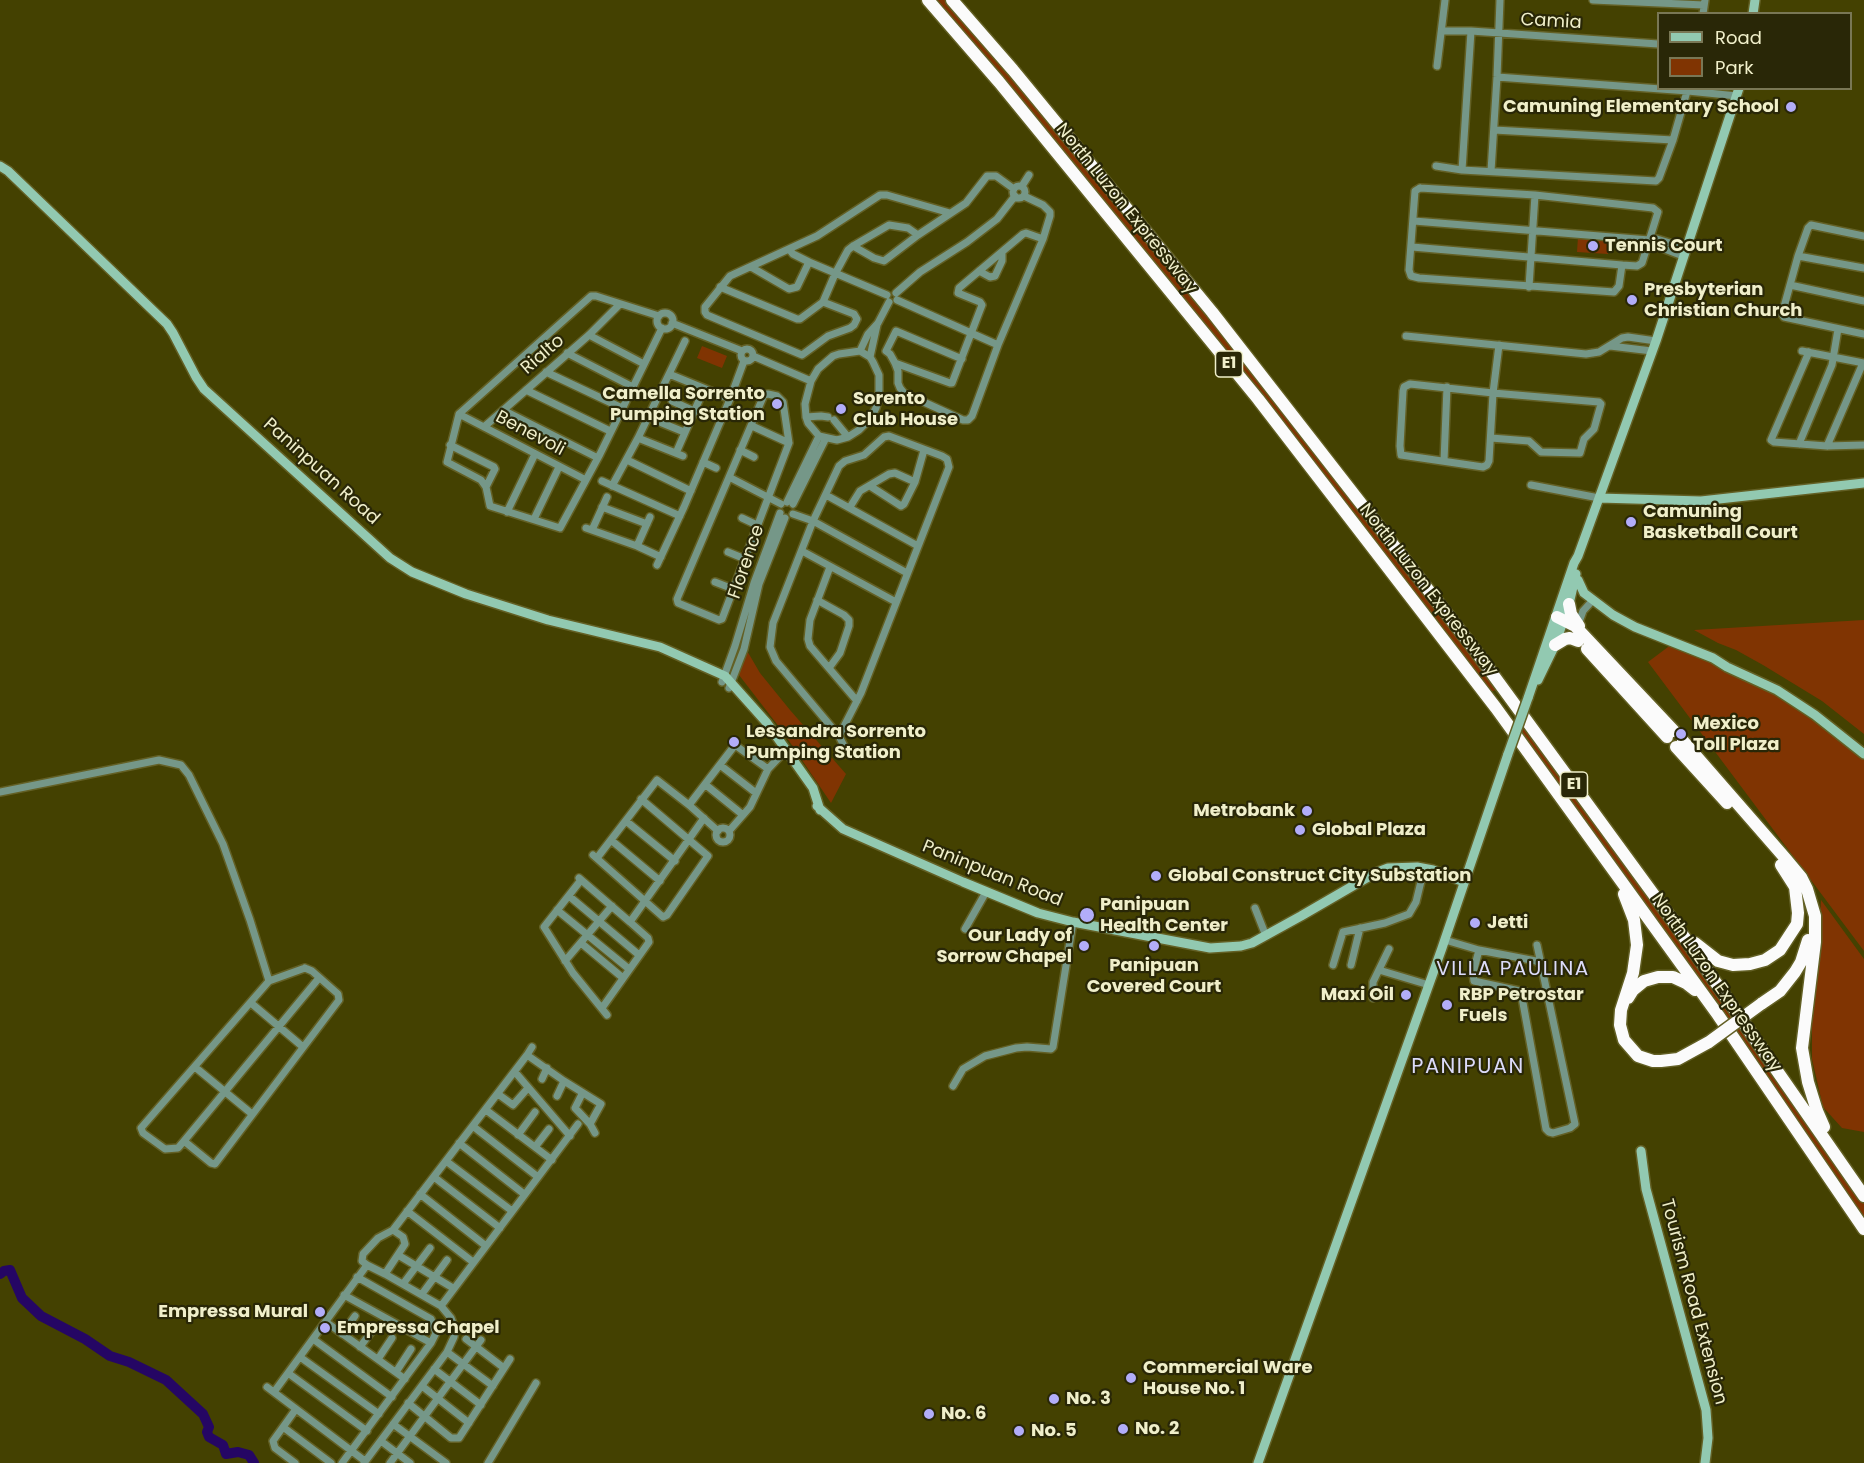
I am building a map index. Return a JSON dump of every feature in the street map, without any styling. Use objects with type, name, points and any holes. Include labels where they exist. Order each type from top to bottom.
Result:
[{"type":"highway","name":"North Luzon Expressway","points":[[928,0],[1057,152],[1258,399],[1496,708],[1718,1015],[1864,1229]]},
{"type":"highway","name":"North Luzon Expressway","points":[[952,0],[1013,70],[1150,237],[1272,389],[1482,660],[1673,921],[1864,1196]]},
{"type":"highway","points":[[1569,604],[1582,639]]},
{"type":"highway","points":[[1559,621],[1582,639],[1671,734]]},
{"type":"highway","points":[[1555,645],[1565,639],[1582,639]]},
{"type":"highway","points":[[1804,892],[1794,877],[1680,744],[1796,872],[1807,889],[1815,915],[1815,942],[1802,1048],[1816,1111],[1845,1168]]},
{"type":"highway","points":[[1673,921],[1705,952],[1718,961],[1733,965],[1765,960],[1780,950],[1797,924],[1795,886],[1780,862]]},
{"type":"highway","points":[[1611,865],[1630,906],[1637,936],[1635,965],[1621,1010],[1620,1025],[1624,1040],[1633,1051],[1653,1061],[1670,1061],[1685,1056],[1709,1042],[1780,991],[1788,982],[1806,951],[1810,927],[1810,915],[1796,872]]},
{"type":"highway","points":[[1621,1010],[1637,986],[1651,979],[1666,977],[1686,983],[1718,1015]]},
{"type":"main road","points":[[1528,698],[1555,645],[1559,621],[1578,556],[1656,341],[1738,92]]},
{"type":"main road","name":"Paninpuan Road","points":[[0,166],[8,171],[167,324],[204,389],[390,558],[412,572],[466,594],[548,620],[660,647],[708,669],[727,682],[784,752],[820,810],[843,830],[1038,913],[1073,922],[1210,948],[1241,946],[1266,936],[1375,873],[1388,868],[1400,866],[1424,869],[1464,882]]},
{"type":"main road","points":[[1599,498],[1701,501],[1864,483]]},
{"type":"main road","points":[[1573,577],[1578,580],[1584,593],[1613,615],[1635,627],[1713,658],[1777,690],[1815,715],[1864,754]]},
{"type":"main road","points":[[1258,1463],[1445,940],[1535,674],[1569,604],[1573,577]]},
{"type":"main road","name":"Tourism Road Extension","points":[[1641,1151],[1646,1189],[1706,1410],[1708,1438],[1705,1463]]},
{"type":"street","points":[[1437,66],[1445,0]]},
{"type":"street","points":[[1491,171],[1500,0]]},
{"type":"street","points":[[1593,0],[1704,2]]},
{"type":"street","points":[[1462,170],[1471,31]]},
{"type":"street","name":"Camia","points":[[1442,32],[1471,31],[1657,44]]},
{"type":"street","points":[[1497,77],[1657,88]]},
{"type":"street","points":[[1436,166],[1462,170],[1654,182],[1659,178],[1688,90],[1738,92]]},
{"type":"street","points":[[1494,130],[1673,140]]},
{"type":"street","points":[[854,246],[883,261],[970,200],[990,175],[998,178],[1018,194],[1043,205],[1050,212],[1043,239],[998,345],[976,409],[968,420],[963,420],[904,393],[900,388],[895,363],[886,351]]},
{"type":"street","points":[[897,296],[920,272],[997,219],[1018,194],[1017,186],[1022,186],[1029,175]]},
{"type":"street","points":[[1412,247],[1640,265],[1658,212],[1656,209],[1534,195],[1418,189],[1415,191],[1409,270],[1414,277],[1614,292],[1618,286],[1622,265]]},
{"type":"street","points":[[823,302],[854,314],[857,319],[850,328],[828,336],[802,355],[707,315],[705,312],[705,307],[730,276],[818,236],[883,194],[950,213]]},
{"type":"street","points":[[1529,287],[1534,195]]},
{"type":"street","points":[[1414,221],[1657,239],[1685,252]]},
{"type":"street","points":[[720,287],[797,319],[823,302],[848,250],[889,225],[908,228],[918,235]]},
{"type":"street","points":[[1864,236],[1810,225],[1798,256],[1783,316],[1864,334]]},
{"type":"street","points":[[895,363],[950,383],[962,359],[982,305],[958,293],[958,290],[1023,234],[1043,239]]},
{"type":"street","points":[[789,249],[796,256],[888,298]]},
{"type":"street","points":[[979,271],[990,277],[995,276],[1002,261],[1002,253]]},
{"type":"street","points":[[1798,256],[1864,268]]},
{"type":"street","points":[[751,267],[793,289],[797,287],[809,262]]},
{"type":"street","points":[[1791,285],[1864,301]]},
{"type":"street","points":[[962,359],[896,331],[886,351],[871,355],[860,351],[833,356],[818,369],[811,381],[805,404],[808,423],[822,437],[837,440],[848,437],[859,430],[870,419],[878,402],[879,375],[871,355],[878,323],[891,291],[998,345]]},
{"type":"street","points":[[591,296],[659,315],[667,313],[672,317],[672,323],[662,328],[598,458],[560,528],[490,506],[486,487],[481,480],[447,462],[459,414],[591,296]]},
{"type":"street","name":"Rialto","points":[[484,427],[589,335],[620,304]]},
{"type":"street","points":[[659,315],[657,322],[662,328]]},
{"type":"street","points":[[672,323],[742,351],[750,350],[753,356],[811,381]]},
{"type":"street","points":[[860,351],[868,334],[878,323]]},
{"type":"street","points":[[1799,444],[1832,365],[1838,329]]},
{"type":"street","points":[[589,335],[644,364]]},
{"type":"street","points":[[1406,336],[1586,354],[1599,352],[1622,338],[1656,341]]},
{"type":"street","points":[[1637,349],[1638,339]]},
{"type":"street","points":[[612,486],[639,438],[685,341]]},
{"type":"street","points":[[1491,438],[1529,441],[1541,452],[1580,453],[1584,439],[1594,429],[1601,404],[1599,402],[1493,393],[1410,384],[1404,387],[1400,446],[1402,456],[1486,466],[1489,461],[1493,393],[1499,345]]},
{"type":"street","points":[[1610,346],[1652,351]]},
{"type":"street","points":[[742,351],[740,356],[744,361]]},
{"type":"street","points":[[1827,446],[1864,363],[1805,352],[1771,440],[1827,446],[1864,445]]},
{"type":"street","points":[[567,353],[633,387]]},
{"type":"street","points":[[744,361],[749,361],[753,356]]},
{"type":"street","points":[[657,565],[730,399],[744,361]]},
{"type":"street","points":[[546,372],[622,408]]},
{"type":"street","points":[[669,374],[730,399]]},
{"type":"street","points":[[1444,461],[1447,387]]},
{"type":"street","points":[[639,438],[679,454],[684,432],[704,389]]},
{"type":"street","points":[[526,390],[610,431]]},
{"type":"street","points":[[764,395],[777,396],[783,402],[789,444],[722,619],[719,620],[678,603],[677,599],[752,426],[764,395]]},
{"type":"street","points":[[672,401],[694,411]]},
{"type":"street","points":[[503,411],[598,458]]},
{"type":"street","name":"Benevoli","points":[[459,414],[586,480]]},
{"type":"street","points":[[806,417],[821,416],[831,419],[848,437]]},
{"type":"street","points":[[662,423],[684,432]]},
{"type":"street","points":[[752,426],[789,444]]},
{"type":"street","points":[[839,736],[857,701],[949,467],[947,459],[889,436],[884,437],[864,454],[845,461],[839,466],[813,521],[773,623],[770,648],[776,661],[839,736],[845,748]]},
{"type":"street","points":[[787,504],[822,437]]},
{"type":"street","points":[[450,445],[494,467],[486,487]]},
{"type":"street","points":[[740,450],[754,457]]},
{"type":"street","points":[[870,486],[901,506],[906,502],[915,482],[924,450]]},
{"type":"street","points":[[507,512],[535,454]]},
{"type":"street","points":[[627,460],[691,490]]},
{"type":"street","points":[[703,462],[716,468]]},
{"type":"street","points":[[534,519],[559,467]]},
{"type":"street","points":[[850,507],[860,491],[889,474],[895,473],[915,482]]},
{"type":"street","points":[[729,477],[787,504],[795,509],[794,514]]},
{"type":"street","points":[[602,481],[680,516]]},
{"type":"street","points":[[1531,485],[1599,498]]},
{"type":"street","points":[[826,495],[918,546]]},
{"type":"street","points":[[607,497],[589,529],[661,557]]},
{"type":"street","name":"Florence","points":[[727,682],[731,659],[787,504]]},
{"type":"street","points":[[602,507],[648,520],[637,546]]},
{"type":"street","points":[[782,515],[790,517],[794,514],[813,521],[908,573]]},
{"type":"street","points":[[742,518],[757,525]]},
{"type":"street","points":[[802,551],[896,602]]},
{"type":"street","points":[[728,552],[745,559]]},
{"type":"street","points":[[830,567],[810,620],[808,639],[810,645],[857,701]]},
{"type":"street","points":[[715,582],[733,589]]},
{"type":"street","points":[[817,600],[849,620],[840,653],[829,668]]},
{"type":"street","points":[[1578,625],[1583,611],[1593,600]]},
{"type":"street","name":"Florence","points":[[727,682],[744,649],[746,621]]},
{"type":"street","points":[[731,659],[739,662]]},
{"type":"street","points":[[689,805],[737,745],[768,769]]},
{"type":"street","points":[[729,831],[753,803],[768,769],[784,752]]},
{"type":"street","points":[[0,792],[159,760],[181,765],[189,775],[223,844],[269,981]]},
{"type":"street","points":[[720,765],[756,793]]},
{"type":"street","points":[[641,799],[706,854],[707,859],[667,915],[663,917],[595,857],[611,840],[641,799],[657,780],[718,831]]},
{"type":"street","points":[[706,785],[744,815]]},
{"type":"street","points":[[630,922],[704,818]]},
{"type":"street","points":[[626,821],[675,861]]},
{"type":"street","points":[[723,828],[729,831],[729,840],[721,843],[716,837],[718,831],[723,828]]},
{"type":"street","points":[[611,840],[660,881]]},
{"type":"street","points":[[1333,965],[1343,932],[1385,923],[1409,914],[1416,902],[1424,869]]},
{"type":"street","points":[[602,1008],[649,940],[580,879],[557,910],[542,925],[565,961],[607,1015]]},
{"type":"street","points":[[965,930],[986,892]]},
{"type":"street","points":[[568,896],[639,955]]},
{"type":"street","points":[[565,961],[612,906]]},
{"type":"street","points":[[1255,908],[1266,936]]},
{"type":"street","points":[[557,910],[629,969]]},
{"type":"street","points":[[953,1086],[963,1069],[985,1056],[1016,1048],[1051,1049],[1053,1047],[1073,922]]},
{"type":"street","points":[[1351,965],[1360,927]]},
{"type":"street","points":[[1445,940],[1479,950],[1536,961],[1540,964]]},
{"type":"street","points":[[581,943],[623,978]]},
{"type":"street","points":[[1521,992],[1546,1130],[1553,1133],[1570,1128],[1575,1124],[1537,945]]},
{"type":"street","points":[[1373,998],[1372,986],[1389,949]]},
{"type":"street","points":[[1479,950],[1473,973],[1474,981],[1547,997]]},
{"type":"street","points":[[184,1141],[215,1164],[339,1000],[338,994],[320,978],[305,968],[269,981],[141,1130],[161,1148],[178,1148],[278,1025],[320,978]]},
{"type":"street","points":[[1379,970],[1429,985]]},
{"type":"street","points":[[251,1003],[303,1047]]},
{"type":"street","points":[[365,1460],[447,1352],[454,1337],[454,1329],[451,1318],[441,1305],[366,1265],[362,1261],[363,1254],[378,1239],[393,1230],[459,1143],[474,1127],[532,1047]]},
{"type":"street","points":[[527,1055],[582,1094],[601,1104]]},
{"type":"street","points":[[195,1067],[252,1114]]},
{"type":"street","points":[[542,1079],[547,1068]]},
{"type":"street","points":[[515,1072],[570,1136]]},
{"type":"street","points":[[557,1096],[564,1081]]},
{"type":"street","points":[[498,1094],[513,1105],[528,1088]]},
{"type":"street","points":[[582,1094],[575,1108],[595,1132]]},
{"type":"street","points":[[590,1124],[605,1097]]},
{"type":"street","points":[[486,1110],[552,1160]]},
{"type":"street","points":[[518,1135],[534,1112]]},
{"type":"street","points":[[441,1305],[578,1124]]},
{"type":"street","points":[[474,1127],[538,1177]]},
{"type":"street","points":[[535,1147],[549,1128]]},
{"type":"street","points":[[459,1143],[524,1194]]},
{"type":"street","points":[[446,1161],[512,1211]]},
{"type":"street","points":[[434,1177],[500,1228]]},
{"type":"street","points":[[420,1194],[486,1246]]},
{"type":"street","points":[[407,1211],[473,1262]]},
{"type":"street","points":[[385,1274],[405,1244],[403,1237],[393,1230]]},
{"type":"street","points":[[403,1284],[430,1248]]},
{"type":"street","points":[[398,1255],[453,1288]]},
{"type":"street","points":[[422,1294],[447,1260]]},
{"type":"street","points":[[274,1392],[366,1265]]},
{"type":"street","points":[[342,1463],[392,1397],[436,1333],[431,1319],[357,1277]]},
{"type":"street","points":[[344,1295],[431,1343]]},
{"type":"street","points":[[342,1334],[355,1316]]},
{"type":"street","points":[[326,1322],[405,1379]]},
{"type":"street","points":[[360,1347],[374,1328]]},
{"type":"street","points":[[378,1359],[392,1338]]},
{"type":"street","points":[[313,1339],[392,1397]]},
{"type":"street","points":[[466,1339],[504,1368]]},
{"type":"street","points":[[390,1463],[481,1340]]},
{"type":"street","points":[[396,1372],[411,1349]]},
{"type":"street","points":[[447,1352],[493,1386]]},
{"type":"street","points":[[300,1357],[379,1414]]},
{"type":"street","points":[[408,1403],[452,1438],[459,1438],[510,1359]]},
{"type":"street","points":[[434,1369],[481,1405]]},
{"type":"street","points":[[288,1373],[367,1431]]},
{"type":"street","points":[[488,1463],[536,1383]]},
{"type":"street","points":[[422,1386],[469,1423]]},
{"type":"street","points":[[267,1387],[351,1451],[375,1463]]},
{"type":"street","points":[[295,1463],[274,1448],[273,1441],[296,1409]]},
{"type":"street","points":[[393,1424],[443,1462]]},
{"type":"street","points":[[283,1427],[331,1463]]},
{"type":"street","points":[[381,1441],[410,1463]]},
{"type":"green space","points":[[935,0],[948,0],[1212,318],[1497,687],[1496,690],[1489,692]]},
{"type":"green space","name":"Tennis Court","points":[[1578,237],[1609,240],[1608,254],[1577,252]]},
{"type":"green space","points":[[702,346],[727,356],[722,368],[697,358]]},
{"type":"green space","points":[[1864,620],[1864,734],[1822,701],[1736,650],[1694,630]]},
{"type":"green space","points":[[1672,644],[1704,655],[1778,694],[1805,711],[1864,756],[1864,951],[1648,662]]},
{"type":"green space","points":[[746,649],[760,673],[846,774],[831,803],[783,732],[739,675]]},
{"type":"green space","points":[[1525,722],[1610,839],[1864,1202],[1864,1217],[1859,1215],[1520,736]]},
{"type":"green space","points":[[1821,900],[1864,959],[1864,1132],[1842,1128],[1823,1107],[1812,1059],[1812,1013],[1818,962]]},
{"type":"waterway","points":[[0,1274],[10,1270],[22,1298],[41,1316],[85,1339],[110,1356],[129,1362],[166,1380],[203,1414],[209,1427],[207,1432],[209,1437],[223,1445],[226,1454],[238,1452],[249,1455],[254,1463]]},
{"type":"place","name":"Camuning Elementary School","points":[[1791,107]]},
{"type":"place","name":"Tennis Court","points":[[1593,246]]},
{"type":"place","name":"Presbyterian Christian Church","points":[[1632,300]]},
{"type":"place","name":"Camella Sorrento Pumping Station","points":[[777,404]]},
{"type":"place","name":"Sorento Club House","points":[[841,409]]},
{"type":"place","name":"Camuning Basketball Court","points":[[1631,522]]},
{"type":"place","name":"Mexico Toll Plaza","points":[[1681,734]]},
{"type":"place","name":"Lessandra Sorrento Pumping Station","points":[[734,742]]},
{"type":"place","name":"Metrobank","points":[[1307,811]]},
{"type":"place","name":"Global Plaza","points":[[1300,830]]},
{"type":"place","name":"Global Construct City Substation","points":[[1156,876]]},
{"type":"place","name":"Panipuan Health Center","points":[[1087,915]]},
{"type":"place","name":"Jetti","points":[[1475,923]]},
{"type":"place","name":"Our Lady of Sorrow Chapel","points":[[1084,946]]},
{"type":"place","name":"Panipuan Covered Court","points":[[1154,946]]},
{"type":"place","name":"Maxi Oil","points":[[1406,995]]},
{"type":"place","name":"RBP Petrostar Fuels","points":[[1447,1005]]},
{"type":"place","name":"Empressa Mural","points":[[320,1312]]},
{"type":"place","name":"Empressa Chapel","points":[[325,1328]]},
{"type":"place","name":"Commercial Ware House No. 1","points":[[1131,1378]]},
{"type":"place","name":"No. 3","points":[[1054,1399]]},
{"type":"place","name":"No. 6","points":[[929,1414]]},
{"type":"place","name":"No. 2","points":[[1123,1429]]},
{"type":"place","name":"No. 5","points":[[1019,1431]]},
{"type":"district","name":"VILLA PAULINA","points":[[1513,970]]},
{"type":"district","name":"PANIPUAN","points":[[1468,1068]]}]
